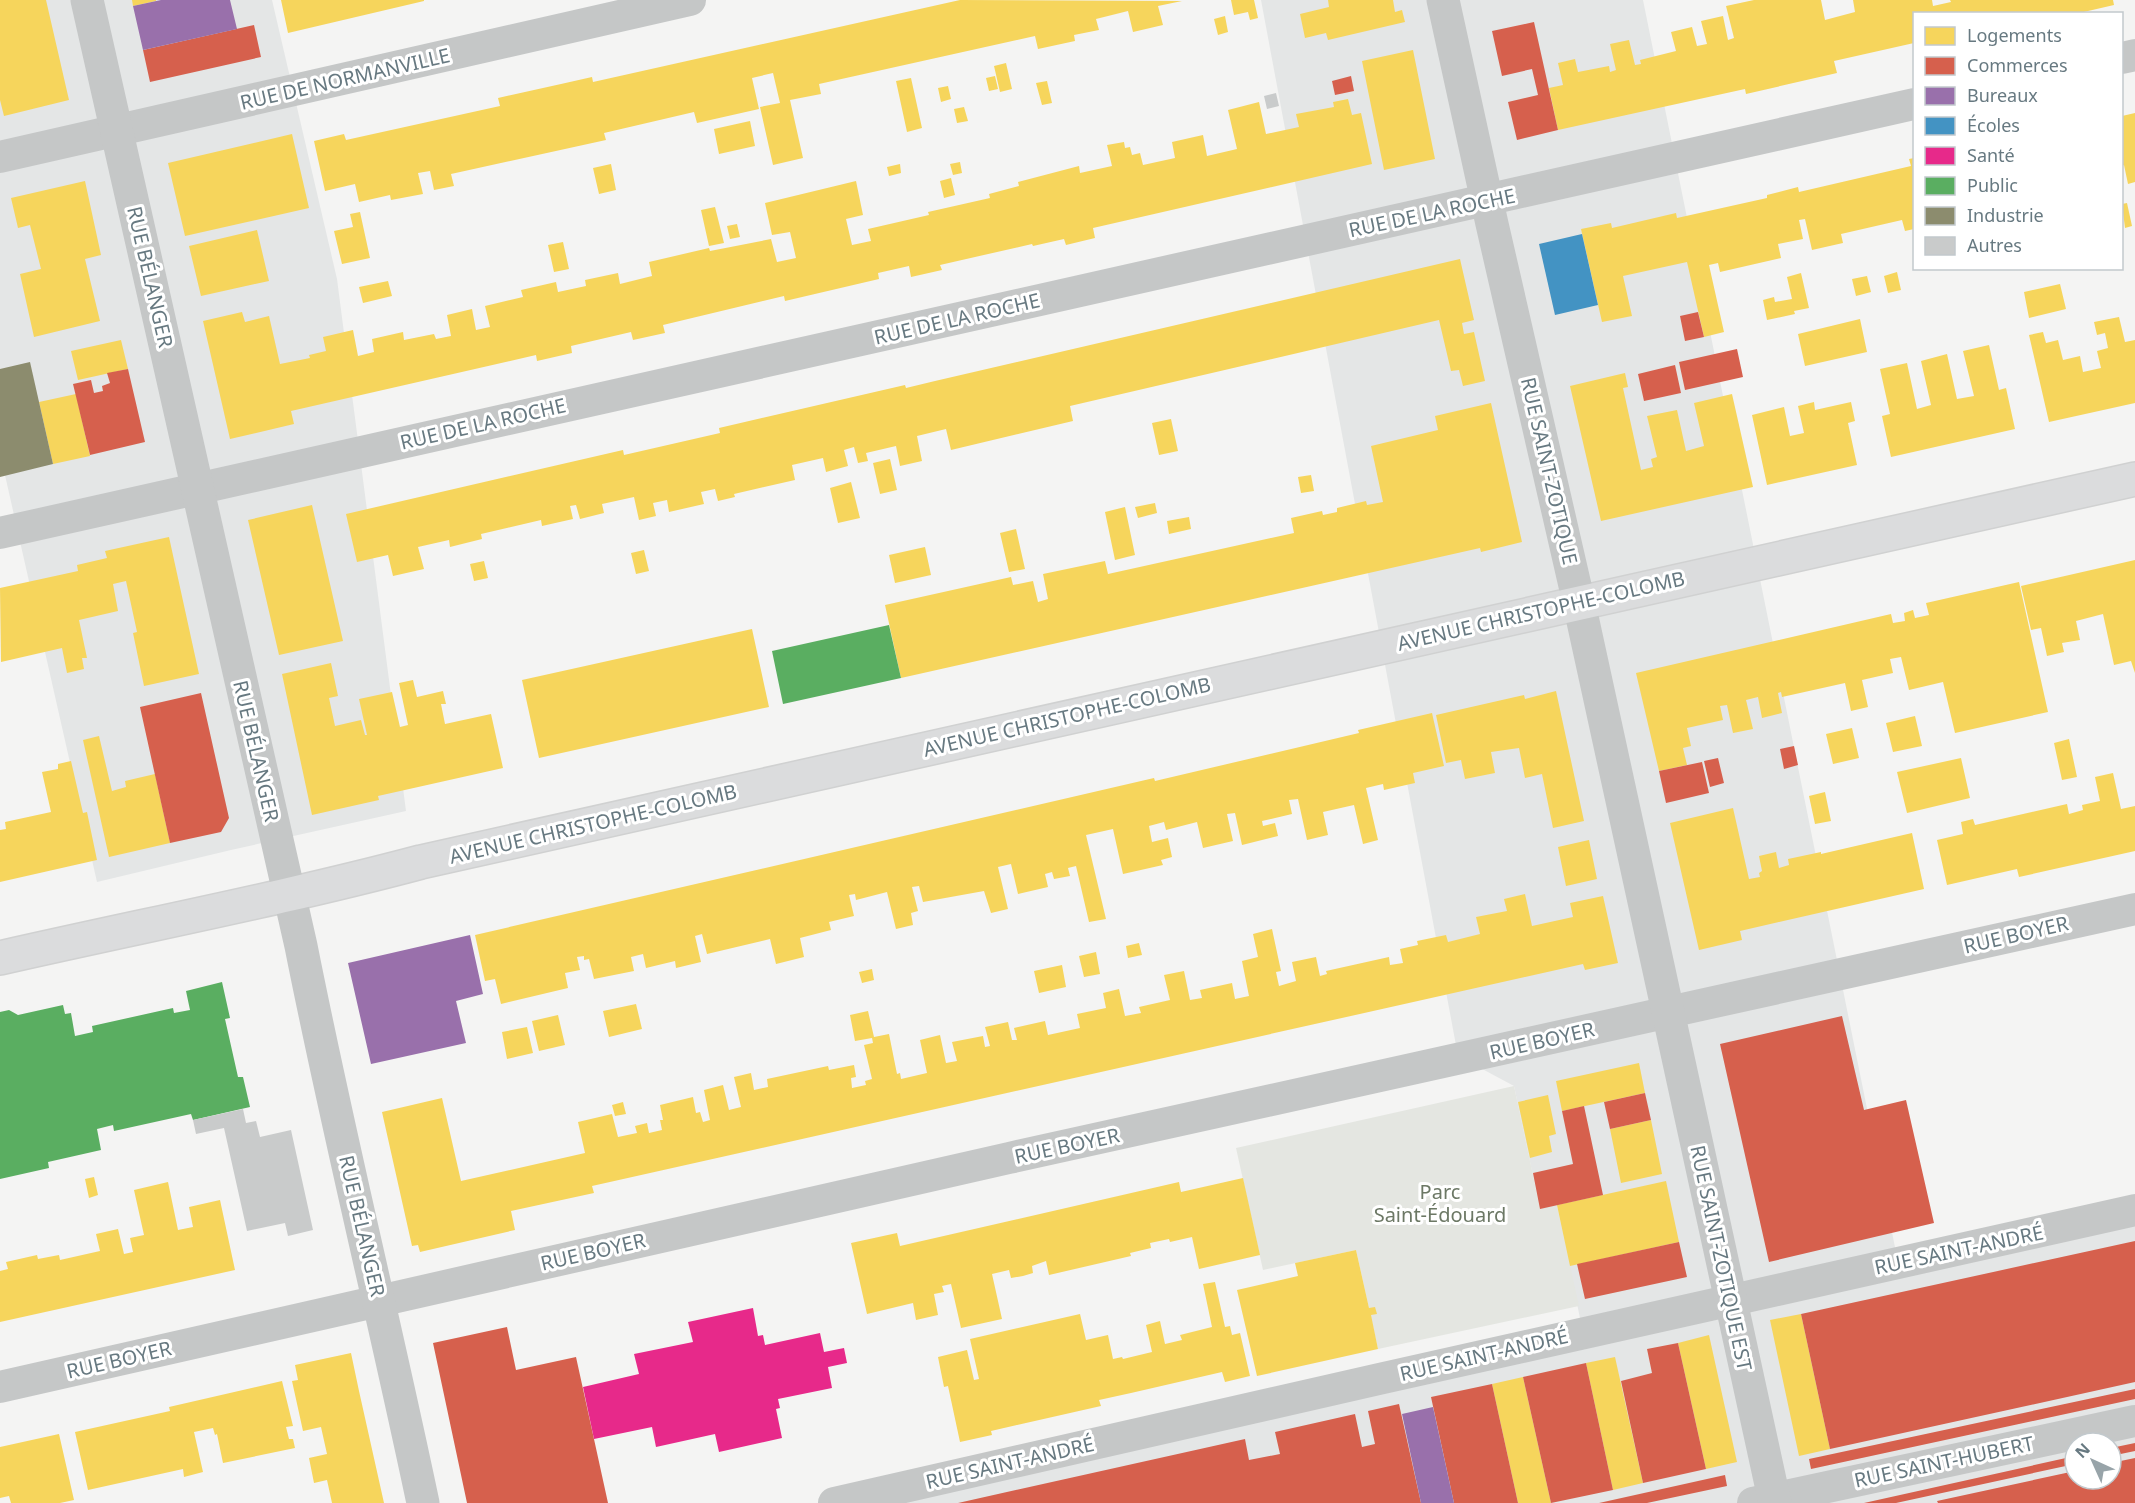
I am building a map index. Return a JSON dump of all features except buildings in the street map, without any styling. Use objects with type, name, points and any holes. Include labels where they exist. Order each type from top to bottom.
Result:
[{"type":"main road","name":"AVENUE CHRISTOPHE-COLOMB","points":[[0,958],[2135,479]]},
{"type":"street","name":"RUE BÉLANGER","points":[[87,0],[380,1300],[423,1503]]},
{"type":"street","name":"RUE DE NORMANVILLE","points":[[0,157],[690,0]]},
{"type":"street","name":"RUE SAINT-ZOTIQUE","points":[[1443,0],[1486,201],[1579,603],[1668,1012]]},
{"type":"street","name":"RUE DE LA ROCHE","points":[[0,533],[1913,104]]},
{"type":"street","name":"RUE BOYER","points":[[0,1387],[380,1300],[2135,909]]},
{"type":"street","name":"RUE SAINT-ZOTIQUE EST","points":[[1668,1012],[1730,1300],[1767,1502]]},
{"type":"street","name":"RUE SAINT-ANDRÉ","points":[[834,1503],[2135,1210]]},
{"type":"street","name":"RUE SAINT-HUBERT","points":[[1767,1502],[2135,1421]]},
{"type":"shaded area","points":[[0,0],[272,0],[337,279],[406,811],[97,882],[0,453]]},
{"type":"shaded area","points":[[1261,0],[1643,0],[1898,1262],[2135,1210],[2135,1503],[834,1503],[1583,1333],[1557,1205],[1540,1209],[1514,1086],[1458,1056]]},
{"type":"green space","name":"Parc Saint-Édouard","points":[[1514,1086],[1540,1208],[1557,1205],[1579,1306],[1378,1349],[1356,1250],[1263,1270],[1236,1148]]}]
